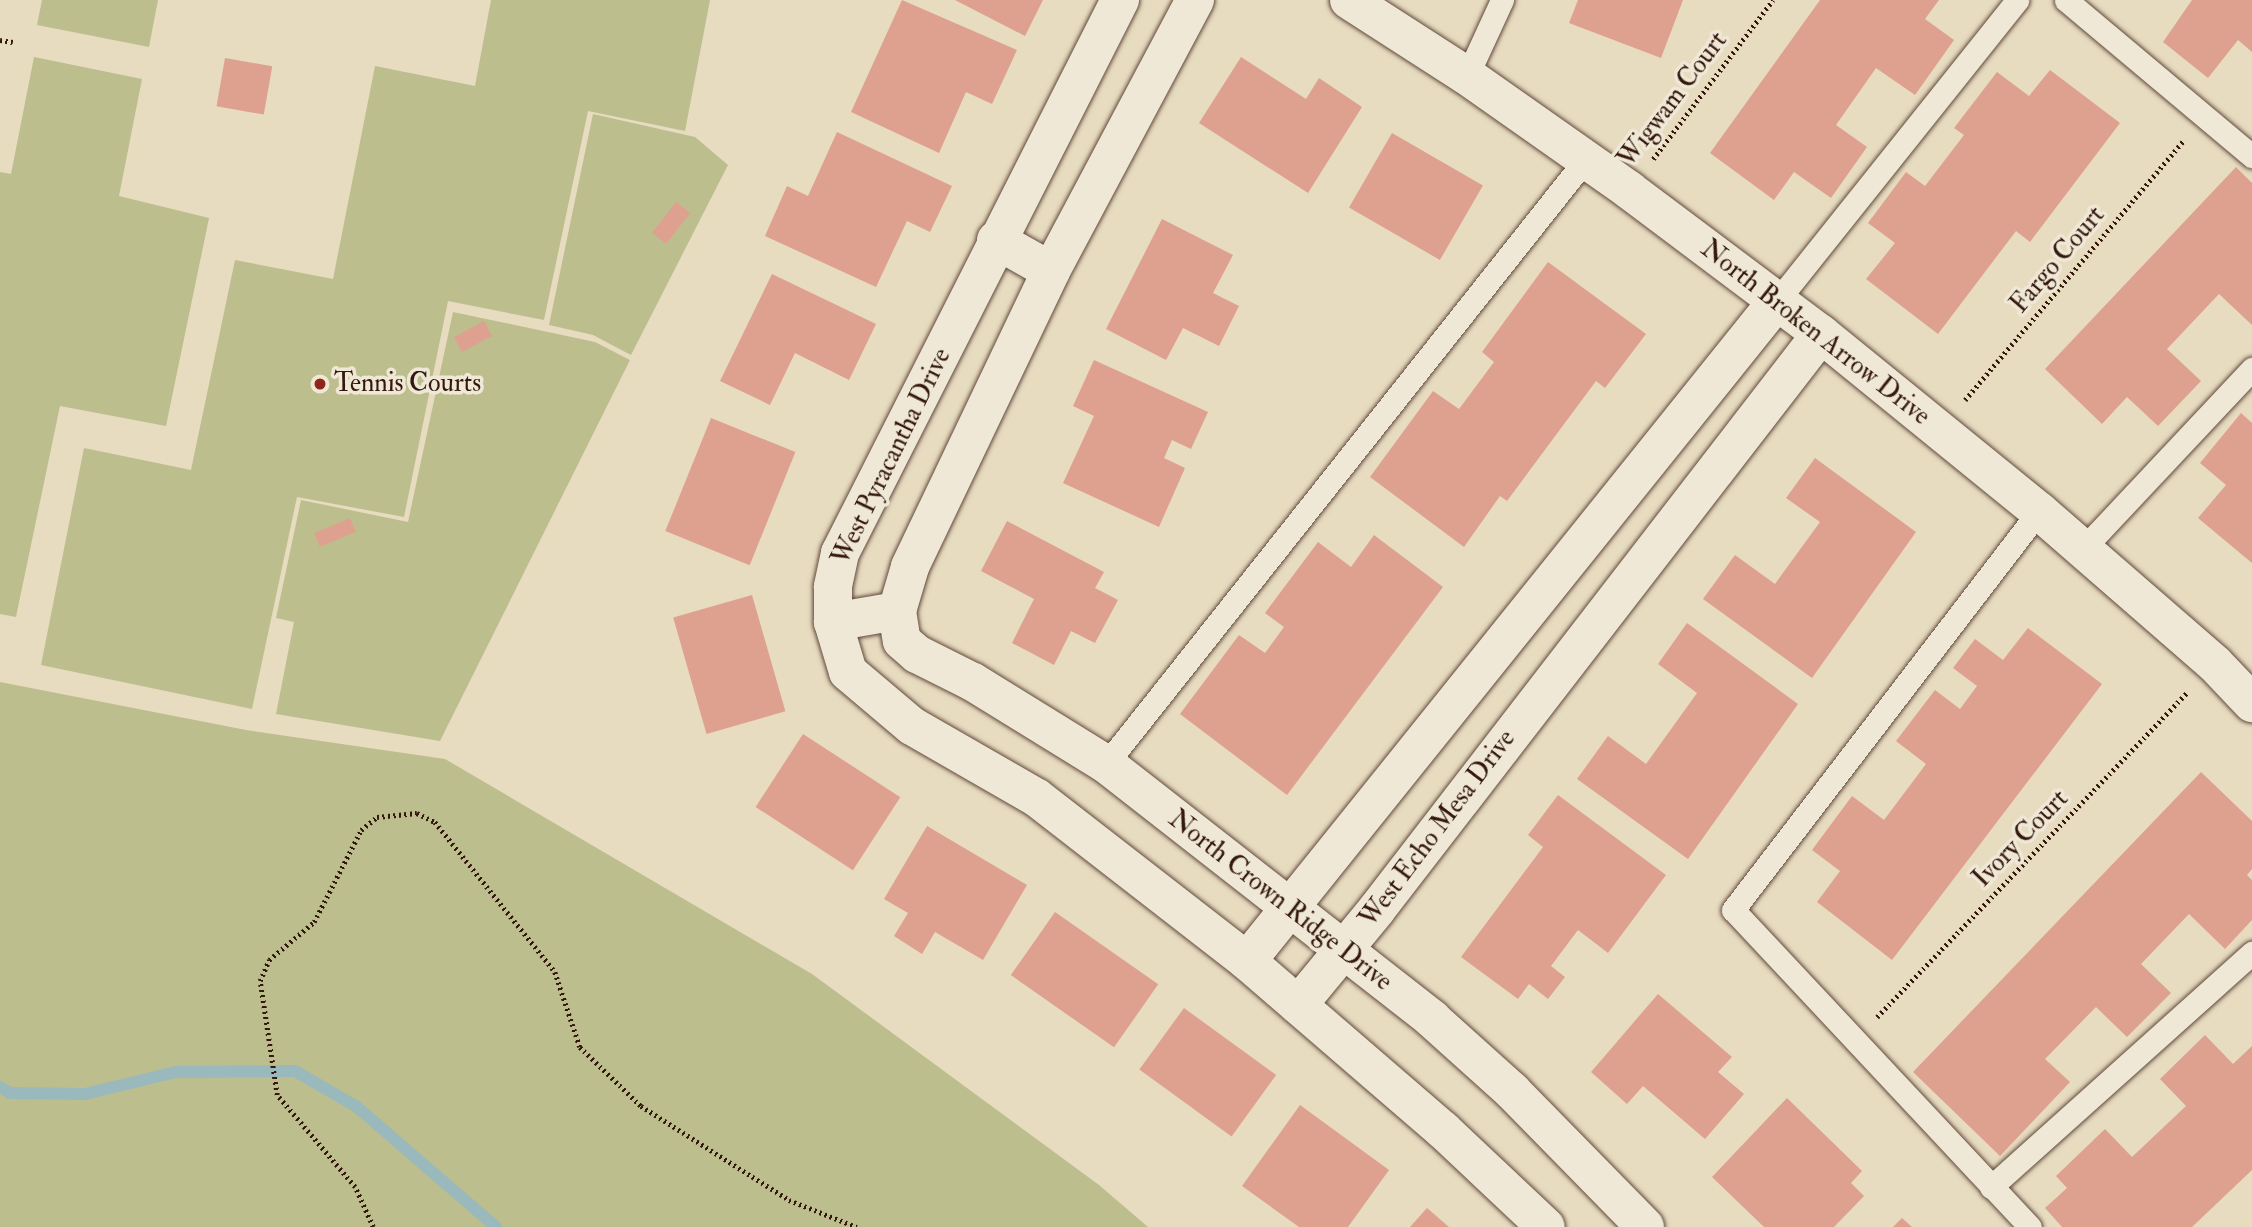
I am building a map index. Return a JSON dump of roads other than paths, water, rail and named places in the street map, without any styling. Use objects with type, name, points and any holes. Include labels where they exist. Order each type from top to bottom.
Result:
[{"type":"street","name":"West Pyracantha Drive","points":[[833,622],[833,587],[840,553],[996,240],[1120,0]]},
{"type":"street","points":[[1195,0],[1051,271],[910,567],[897,611],[833,622],[848,672],[872,694],[912,726],[1037,798],[1247,961],[1443,1130],[1546,1227]]},
{"type":"street","name":"North Broken Arrow Drive","points":[[1349,0],[1467,76],[1629,190],[1821,334],[2039,511],[2081,551],[2215,664],[2252,703]]},
{"type":"street","points":[[996,240],[1051,271]]},
{"type":"street","points":[[1247,961],[1777,301]]},
{"type":"street","name":"West Echo Mesa Drive","points":[[1297,1005],[1343,952],[1821,334]]},
{"type":"street","points":[[1527,610],[1574,650]]},
{"type":"street","name":"North Crown Ridge Drive","points":[[897,611],[902,641],[917,654],[973,682],[1106,764],[1287,909],[1432,1019],[1512,1091],[1645,1227]]},
{"type":"lane","points":[[1467,76],[1502,0]]},
{"type":"lane","points":[[1777,301],[2017,0]]},
{"type":"lane","points":[[2066,0],[2252,156]]},
{"type":"lane","points":[[1106,764],[1585,160]]},
{"type":"lane","points":[[2081,551],[2252,369]]},
{"type":"lane","points":[[2029,1227],[1733,910],[2039,511]]},
{"type":"lane","points":[[1991,1187],[2252,953]]},
{"type":"waterway","points":[[0,1087],[10,1093],[85,1094],[176,1072],[295,1071],[357,1107],[496,1227]]},
{"type":"place","name":"Tennis Courts","points":[[320,384]]}]
